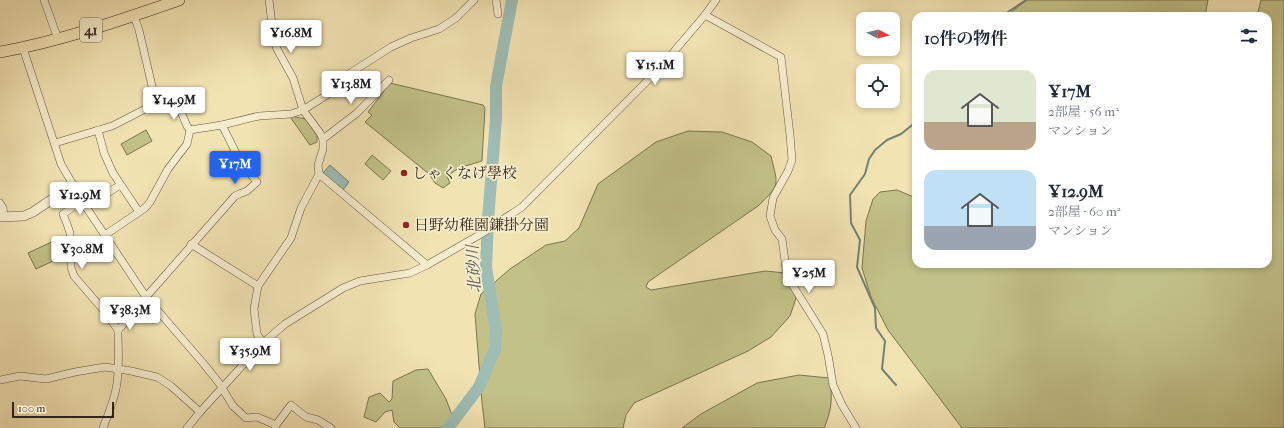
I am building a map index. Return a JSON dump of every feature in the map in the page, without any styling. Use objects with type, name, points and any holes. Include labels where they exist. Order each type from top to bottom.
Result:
[{"type":"main road","name":"41","points":[[0,52],[23,48],[74,35],[179,0]]},
{"type":"street","points":[[44,0],[58,39]]},
{"type":"street","points":[[263,343],[257,334],[254,309],[258,286],[290,238],[301,208],[318,174],[318,164],[323,149],[323,139],[303,110],[294,78],[274,41],[269,0]]},
{"type":"street","points":[[190,130],[222,125],[251,117],[285,115],[303,110],[338,88],[339,83],[344,77],[391,47],[411,38],[439,29],[456,18],[474,0]]},
{"type":"street","points":[[496,0],[498,14]]},
{"type":"street","points":[[187,428],[263,343],[285,324],[343,288],[360,280],[410,273],[427,265],[481,234],[522,207],[660,68],[716,0]]},
{"type":"street","points":[[705,15],[781,57],[790,128],[792,160],[784,180],[773,198],[770,216],[775,230],[782,239],[787,276],[823,334],[833,385],[842,405],[856,428]]},
{"type":"street","points":[[134,16],[139,30],[155,99],[158,103]]},
{"type":"street","points":[[23,48],[61,164],[73,186],[146,297],[203,363],[233,406],[246,418],[257,417],[275,426],[292,405],[306,417],[318,420],[331,428]]},
{"type":"street","points":[[323,139],[357,113],[389,80]]},
{"type":"street","points":[[55,143],[112,126],[161,102],[179,107],[190,130],[187,144],[168,169],[150,202],[139,212],[105,236]]},
{"type":"street","points":[[118,330],[142,305],[146,297],[191,244],[194,243],[208,228],[235,196],[247,191],[257,182],[240,161],[222,125]]},
{"type":"street","points":[[98,130],[104,153],[113,173],[139,212]]},
{"type":"street","points":[[318,174],[427,265]]},
{"type":"street","points":[[102,428],[112,405],[116,389],[118,369],[118,330],[105,312],[74,276],[71,268],[70,233],[63,214],[120,185]]},
{"type":"street","points":[[0,203],[3,208],[2,217],[24,216],[73,186]]},
{"type":"street","points":[[191,244],[258,286]]},
{"type":"street","points":[[0,380],[20,376],[46,378],[104,367],[118,369],[157,377],[171,386],[200,412]]},
{"type":"shaded area","points":[[1027,0],[1208,0],[1206,12],[1011,12]]},
{"type":"shaded area","points":[[1261,0],[1284,0],[1284,428],[962,428],[888,330],[871,297],[862,268],[866,221],[873,199],[880,192],[897,190],[912,196],[912,268],[1272,268],[1272,12],[1258,12]]},
{"type":"shaded area","points":[[390,83],[483,105],[485,108],[482,161],[459,168],[447,176],[450,183],[443,188],[435,183],[429,174],[365,122],[372,115],[368,112]]},
{"type":"shaded area","points":[[290,117],[306,119],[317,133],[317,142],[310,145]]},
{"type":"shaded area","points":[[146,130],[152,141],[127,155],[121,144]]},
{"type":"shaded area","points":[[688,131],[722,132],[752,142],[771,156],[776,184],[771,193],[758,206],[648,282],[646,287],[651,290],[765,271],[786,273],[797,279],[796,298],[790,316],[771,337],[748,351],[634,403],[626,415],[623,428],[485,428],[475,314],[481,294],[510,269],[546,245],[565,241],[579,228],[598,184],[656,142]]},
{"type":"shaded area","points":[[372,155],[391,171],[383,180],[365,164]]},
{"type":"shaded area","points":[[58,239],[66,255],[36,269],[28,253]]},
{"type":"shaded area","points":[[428,369],[446,399],[453,418],[442,428],[400,428],[394,422],[392,410],[385,412],[376,422],[364,417],[369,397],[380,393],[389,402],[392,399],[393,381],[416,370]]},
{"type":"shaded area","points":[[799,375],[829,378],[831,403],[829,415],[824,428],[682,428],[701,414],[757,383]]},
{"type":"water","points":[[330,165],[349,182],[343,190],[323,173]]},
{"type":"waterway","name":"北砂川","points":[[448,428],[479,387],[495,349],[496,331],[486,267],[488,219],[496,119],[496,86],[512,0]]},
{"type":"waterway","points":[[1008,12],[1026,0]]},
{"type":"waterway","points":[[896,385],[882,369],[885,341],[876,328],[875,308],[857,267],[860,240],[851,223],[850,195],[865,174],[869,159],[875,150],[887,140],[901,134],[912,125]]},
{"type":"place","name":"しゃくなげ學校","points":[[404,173]]},
{"type":"place","name":"日野幼稚園鎌掛分園","points":[[406,225]]}]
